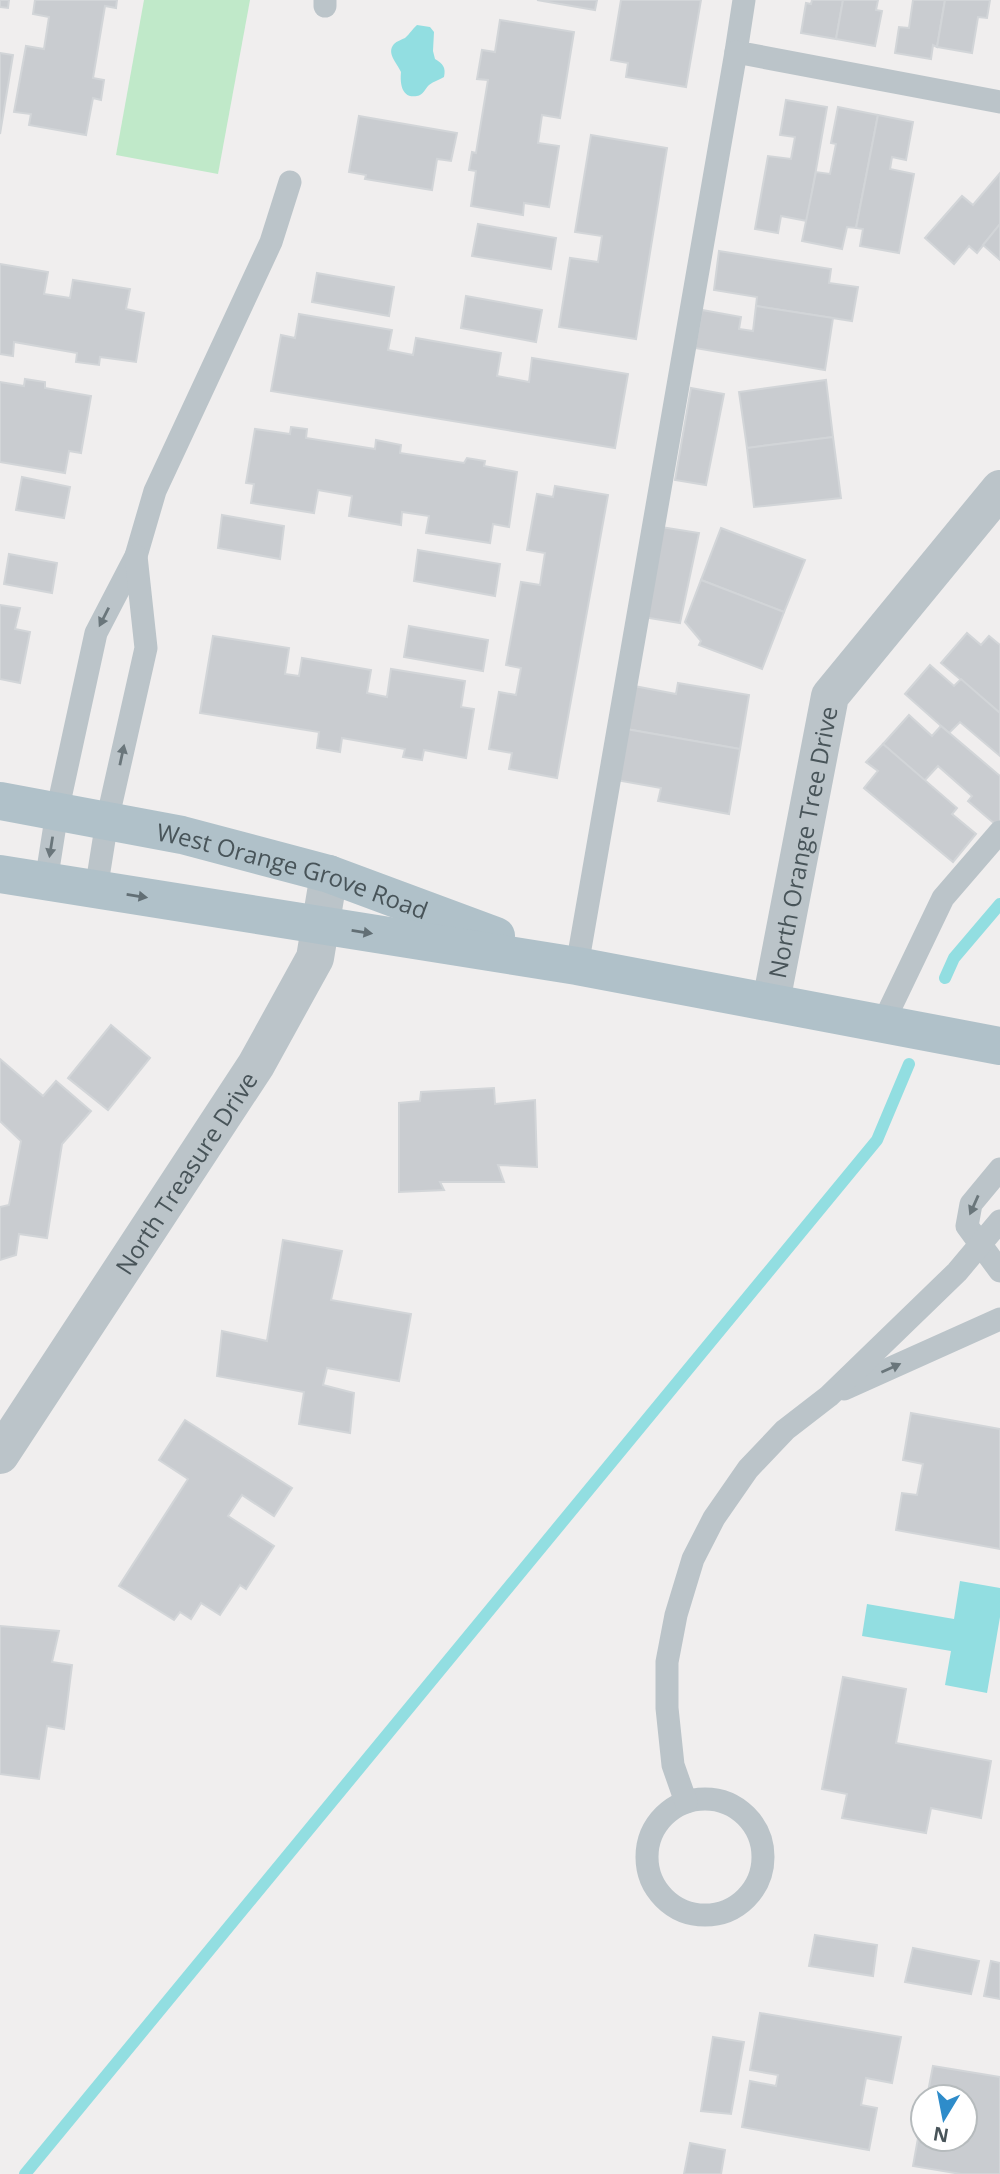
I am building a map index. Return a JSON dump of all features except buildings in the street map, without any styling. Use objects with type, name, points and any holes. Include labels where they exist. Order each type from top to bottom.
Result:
[{"type":"main road","name":"West Orange Grove Road","points":[[0,802],[181,835],[329,874],[577,966]]},
{"type":"main road","name":"West Orange Grove Road","points":[[0,874],[577,966],[1000,1046]]},
{"type":"street","name":"North Orange Tree Drive","points":[[771,1002],[830,696],[1000,489]]},
{"type":"street","name":"North Treasure Drive","points":[[0,1455],[257,1065],[315,958],[329,874]]},
{"type":"lane","points":[[577,966],[744,0]]},
{"type":"lane","points":[[736,52],[1000,102]]},
{"type":"lane","points":[[46,882],[57,812],[96,633],[136,556],[155,491],[271,242],[290,181]]},
{"type":"lane","points":[[96,890],[107,821],[146,648],[136,556]]},
{"type":"lane","points":[[883,1023],[943,898],[1000,832]]},
{"type":"lane","points":[[1000,1170],[971,1204],[967,1226],[1000,1271]]},
{"type":"lane","points":[[686,1802],[673,1765],[667,1708],[667,1662],[676,1615],[693,1559],[714,1518],[748,1469],[785,1430],[829,1396],[957,1272],[1000,1221]]},
{"type":"lane","points":[[829,1396],[1000,1319]]},
{"type":"lane","points":[[705,1799],[724,1802],[742,1811],[755,1826],[762,1844],[763,1864],[758,1882],[747,1898],[731,1909],[712,1915],[693,1914],[675,1907],[661,1895],[651,1879],[647,1861],[649,1842],[657,1825],[670,1811],[686,1802],[705,1799]]},
{"type":"green space","points":[[144,0],[250,0],[218,174],[116,155]]},
{"type":"water","points":[[417,25],[430,27],[434,32],[435,59],[443,66],[445,74],[421,94],[412,96],[403,89],[401,72],[391,51],[394,44],[405,38]]},
{"type":"water","points":[[960,1581],[1000,1588],[1000,1617],[987,1693],[945,1685],[951,1651],[862,1636],[867,1604],[954,1619]]},
{"type":"waterway","points":[[945,978],[954,958],[1000,904]]},
{"type":"waterway","points":[[25,2174],[877,1140],[909,1064]]}]
